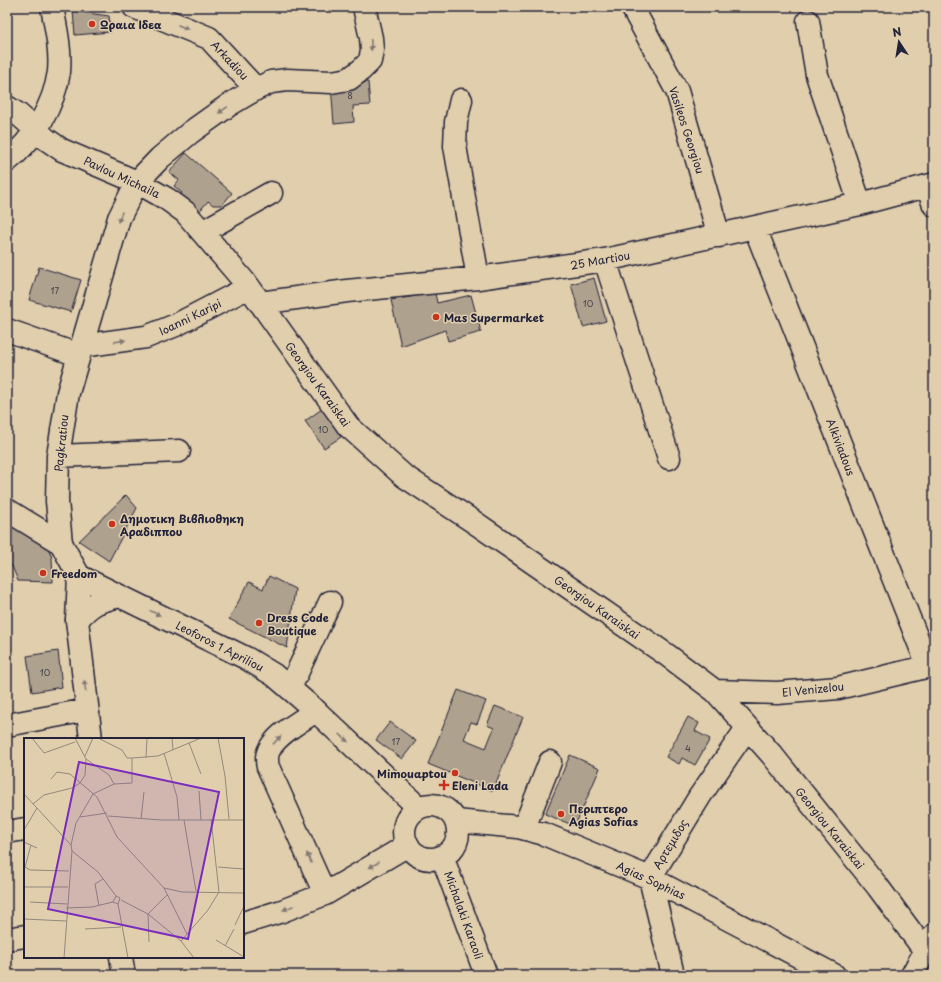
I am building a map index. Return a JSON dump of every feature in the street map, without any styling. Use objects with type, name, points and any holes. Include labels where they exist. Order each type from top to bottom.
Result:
[{"type":"street","points":[[7,161],[36,130],[51,102],[59,71],[58,37],[52,7]]},
{"type":"street","name":"Arkadiou","points":[[134,7],[209,38],[256,89]]},
{"type":"street","name":"Pagkratiou","points":[[61,543],[57,502],[58,456],[68,393],[119,218],[137,182],[160,158],[191,132],[229,105],[256,89],[271,82],[287,80],[331,82],[348,79],[361,70],[370,61],[372,50],[371,38],[364,7]]},
{"type":"street","name":"Vasileos Georgiou","points":[[632,7],[677,91],[719,236]]},
{"type":"street","points":[[808,21],[817,75],[860,204]]},
{"type":"street","points":[[461,100],[456,122],[455,146],[478,278]]},
{"type":"street","name":"Pavlou Michaila","points":[[7,107],[18,114],[46,139],[62,150],[137,182],[167,199],[185,212],[254,295]]},
{"type":"street","points":[[202,232],[271,192]]},
{"type":"street","name":"25 Martiou","points":[[254,295],[347,291],[478,278],[605,260],[860,204],[932,192]]},
{"type":"street","name":"Alkiviadous","points":[[755,228],[931,666]]},
{"type":"street","points":[[605,260],[669,458]]},
{"type":"street","name":"Ioanni Karipi","points":[[80,350],[146,336],[254,295]]},
{"type":"street","name":"Georgiou Karaiskai","points":[[254,295],[348,426],[404,476],[474,522],[667,655],[714,691],[772,755],[873,881],[930,943]]},
{"type":"street","points":[[7,330],[80,350]]},
{"type":"street","points":[[58,456],[179,451]]},
{"type":"street","points":[[7,510],[61,543],[79,576],[77,620],[90,738]]},
{"type":"street","name":"Leoforos 1 Apriliou","points":[[79,576],[246,658],[274,675],[316,711],[419,808]]},
{"type":"street","points":[[77,620],[87,608],[100,600],[120,596]]},
{"type":"street","points":[[290,688],[330,602]]},
{"type":"street","name":"El Venizelou","points":[[714,691],[777,693],[838,688],[931,666]]},
{"type":"street","points":[[7,725],[87,710]]},
{"type":"street","points":[[316,711],[277,738],[270,748],[267,757],[268,767],[324,894]]},
{"type":"street","name":"Αρτεμιδος","points":[[673,975],[650,878],[700,796],[747,728]]},
{"type":"street","points":[[524,828],[550,762]]},
{"type":"street","points":[[427,805],[440,807],[451,814],[456,821],[458,837],[449,852],[435,858],[427,858],[419,856],[408,845],[405,837],[407,820],[412,813],[419,808],[427,805]]},
{"type":"street","name":"Agias Sophias","points":[[456,821],[524,828],[544,834],[650,878],[834,975]]},
{"type":"street","points":[[7,832],[24,829]]},
{"type":"street","points":[[244,922],[282,911],[324,894],[408,845]]},
{"type":"street","name":"Michalaki Karaoli","points":[[442,856],[486,975]]},
{"type":"street","points":[[7,939],[24,936]]},
{"type":"street","points":[[912,975],[930,943]]},
{"type":"street","points":[[121,958],[124,975]]},
{"type":"building","name":"Ωραια Ιδεα","points":[[73,11],[109,16],[111,32],[75,35]]},
{"type":"building","points":[[368,82],[370,105],[353,106],[354,122],[334,124],[331,85]]},
{"type":"building","points":[[186,153],[232,193],[222,205],[213,205],[208,201],[198,213],[179,196],[182,193],[174,186],[179,180],[169,172]]},
{"type":"building","points":[[39,267],[81,280],[71,312],[29,300]]},
{"type":"building","points":[[594,278],[606,321],[583,327],[571,284]]},
{"type":"building","name":"Mas Supermarket","points":[[435,293],[437,303],[471,295],[481,332],[448,341],[445,330],[401,346],[391,300]]},
{"type":"building","points":[[322,409],[341,437],[324,448],[305,421]]},
{"type":"building","name":"Δημοτικη Βιβλιοθηκη Αραδιππου","points":[[126,495],[137,508],[109,561],[79,541]]},
{"type":"building","points":[[7,522],[46,546],[52,558],[53,582],[18,581],[12,566],[7,565]]},
{"type":"building","points":[[269,576],[295,589],[287,648],[229,619],[249,582],[263,589]]},
{"type":"building","points":[[58,651],[62,687],[32,692],[27,656]]},
{"type":"building","points":[[458,690],[486,701],[477,724],[471,722],[464,739],[486,748],[494,728],[487,725],[495,706],[523,717],[493,791],[428,764]]},
{"type":"building","points":[[688,717],[699,723],[695,731],[710,739],[695,765],[682,758],[679,764],[666,757]]},
{"type":"building","points":[[390,722],[416,741],[402,759],[376,740]]},
{"type":"building","points":[[570,755],[600,768],[575,826],[545,814]]},
{"type":"place","name":"Ωραια Ιδεα","points":[[92,24]]},
{"type":"place","name":"Mas Supermarket","points":[[436,317]]},
{"type":"place","name":"Δημοτικη Βιβλιοθηκη Αραδιππου","points":[[112,524]]},
{"type":"place","name":"Freedom","points":[[43,573]]},
{"type":"place","name":"Dress Code Boutique","points":[[259,623]]},
{"type":"place","name":"Mimouaptou","points":[[455,773]]},
{"type":"place","name":"Eleni Lada","points":[[444,785]]},
{"type":"place","name":"Περιπτερο Agias Sofias","points":[[561,814]]}]
